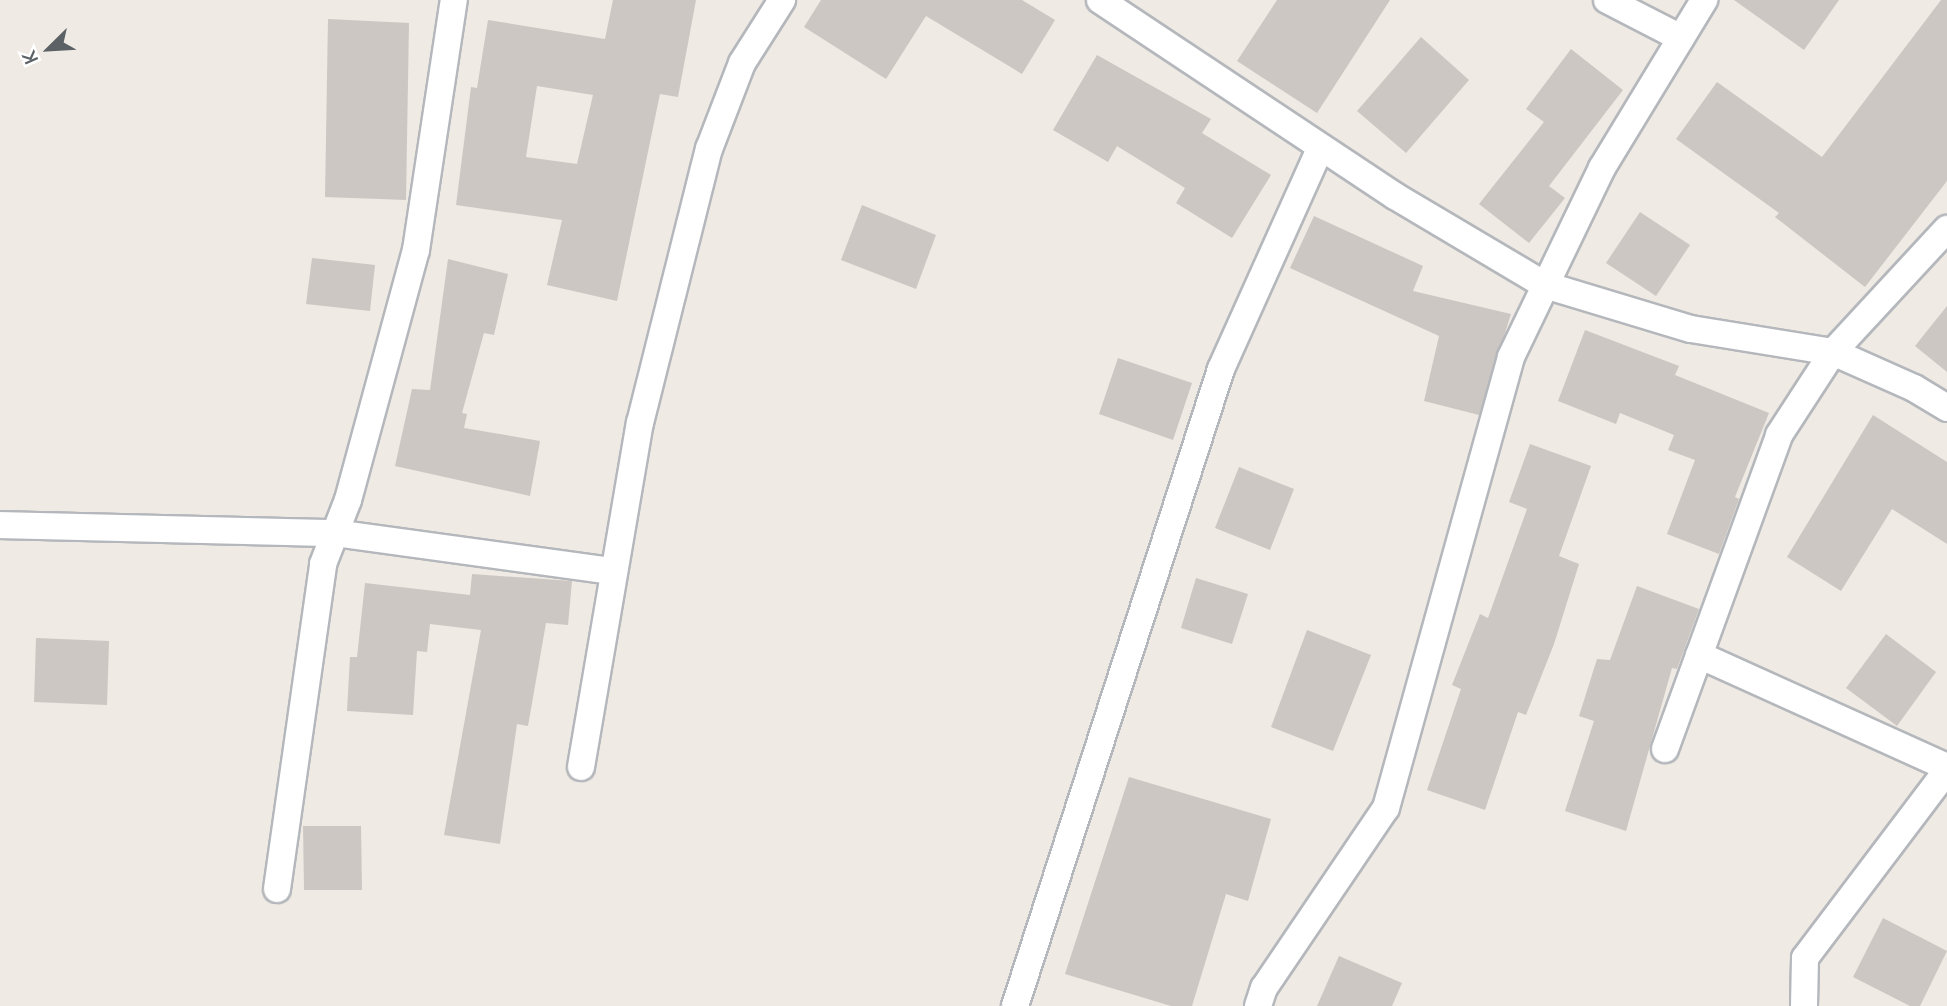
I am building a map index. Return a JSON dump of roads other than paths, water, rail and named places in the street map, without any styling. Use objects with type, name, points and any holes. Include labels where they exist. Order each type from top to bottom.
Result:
[{"type":"street","points":[[277,889],[323,564],[348,500],[416,250],[454,0]]},
{"type":"street","points":[[581,766],[612,571],[640,423],[709,149],[742,64],[782,0]]},
{"type":"street","points":[[1100,0],[1321,147],[1545,285],[1691,329],[1832,352],[1947,408]]},
{"type":"street","points":[[1608,0],[1681,38]]},
{"type":"street","points":[[1258,1006],[1264,988],[1387,808],[1511,357],[1602,168],[1704,0]]},
{"type":"street","points":[[1015,1006],[1221,369],[1321,147]]},
{"type":"street","points":[[1665,749],[1779,435],[1832,352],[1947,229]]},
{"type":"street","points":[[0,525],[334,533],[612,571]]},
{"type":"street","points":[[1699,655],[1947,768],[1805,958],[1804,1006]]}]
